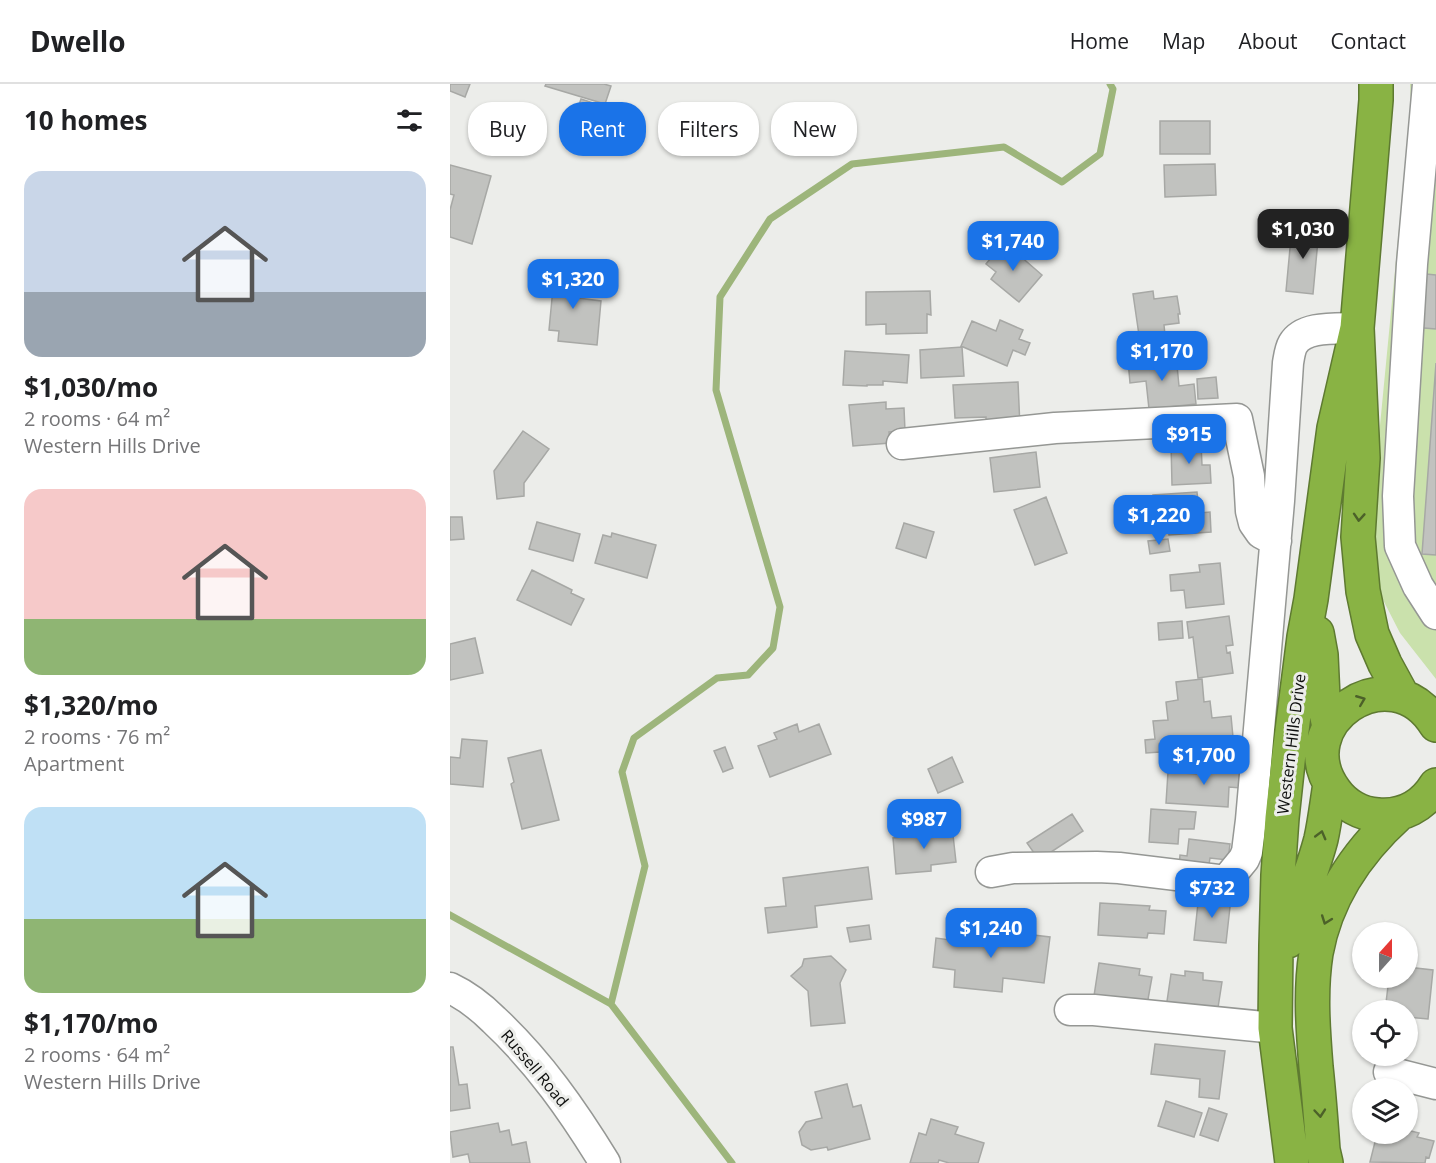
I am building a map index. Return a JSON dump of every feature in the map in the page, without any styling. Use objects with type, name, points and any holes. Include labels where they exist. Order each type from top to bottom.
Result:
[{"type":"highway","name":"Western Hills Drive","points":[[1376,84],[1357,328],[1363,458],[1358,537],[1363,591],[1372,634],[1384,664],[1403,697]]},
{"type":"highway","name":"Western Hills Drive","points":[[1292,1163],[1275,1028],[1282,818],[1304,637],[1334,428],[1357,328]]},
{"type":"highway","points":[[1311,599],[1321,655],[1323,698],[1329,727]]},
{"type":"highway","points":[[1436,725],[1421,706],[1403,697],[1389,694],[1375,695],[1361,698],[1348,705],[1337,715],[1323,743],[1324,768],[1330,784],[1336,793],[1354,808],[1376,815],[1399,814],[1412,809],[1426,799],[1436,785]]},
{"type":"highway","points":[[1276,989],[1294,917],[1320,842],[1330,784]]},
{"type":"highway","points":[[1326,1163],[1313,1029],[1316,954],[1323,928],[1339,887],[1351,867],[1380,831],[1399,814]]},
{"type":"street","points":[[1428,84],[1412,264],[1398,496],[1400,546],[1418,586],[1436,614]]},
{"type":"street","points":[[991,872],[1013,868],[1097,867],[1226,881],[1244,859],[1247,852],[1259,737],[1290,351],[1294,343],[1305,333],[1322,329],[1357,328]]},
{"type":"street","points":[[902,444],[1055,428],[1237,419],[1249,476],[1254,523],[1261,533],[1276,541]]},
{"type":"street","name":"Russell Road","points":[[450,988],[465,994],[513,1038],[560,1093],[604,1163]]},
{"type":"street","points":[[1070,1010],[1094,1010],[1275,1028]]},
{"type":"street","points":[[1389,1072],[1436,1084]]},
{"type":"green space","points":[[1410,84],[1436,84],[1436,679],[1400,633],[1380,594],[1373,554],[1372,508],[1411,105]]},
{"type":"building","points":[[450,84],[470,84],[465,97],[450,91]]},
{"type":"building","points":[[546,84],[604,84],[611,86],[606,102],[598,102],[545,86]]},
{"type":"building","points":[[1160,121],[1210,121],[1210,154],[1160,154]]},
{"type":"building","points":[[1215,164],[1216,195],[1165,197],[1164,165]]},
{"type":"building","points":[[450,165],[491,176],[472,244],[450,237],[450,210],[454,195],[450,194]]},
{"type":"building","points":[[1292,227],[1319,229],[1313,294],[1286,291]]},
{"type":"building","points":[[1004,242],[1042,275],[1019,302],[991,279],[996,272],[986,264]]},
{"type":"building","points":[[555,267],[581,269],[578,298],[601,301],[597,345],[558,341],[559,331],[549,330]]},
{"type":"building","points":[[1416,273],[1436,275],[1436,329],[1412,327]]},
{"type":"building","points":[[930,291],[931,315],[927,314],[927,333],[886,334],[886,324],[866,325],[866,292]]},
{"type":"building","points":[[1153,291],[1154,299],[1177,296],[1179,323],[1164,325],[1166,345],[1141,349],[1133,294]]},
{"type":"building","points":[[1000,320],[1023,330],[1019,339],[1030,343],[1025,355],[1013,350],[1007,366],[961,346],[972,321],[996,331]]},
{"type":"building","points":[[962,347],[964,376],[921,378],[920,350]]},
{"type":"building","points":[[845,351],[909,355],[907,383],[883,381],[883,385],[843,385]]},
{"type":"building","points":[[1176,355],[1179,386],[1194,384],[1196,404],[1149,409],[1146,381],[1130,383],[1128,360]]},
{"type":"building","points":[[1436,363],[1436,555],[1422,554]]},
{"type":"building","points":[[1216,377],[1218,398],[1198,399],[1197,379]]},
{"type":"building","points":[[1018,382],[1020,427],[986,428],[986,417],[955,418],[953,385]]},
{"type":"building","points":[[886,402],[886,409],[904,408],[905,431],[889,432],[890,443],[853,446],[849,405]]},
{"type":"building","points":[[523,431],[549,449],[524,483],[524,496],[497,499],[494,471]]},
{"type":"building","points":[[1171,443],[1201,443],[1202,465],[1210,465],[1211,483],[1172,485]]},
{"type":"building","points":[[1036,452],[1040,487],[994,492],[990,458]]},
{"type":"building","points":[[1197,492],[1199,513],[1210,512],[1211,532],[1169,535],[1167,513],[1154,514],[1153,495]]},
{"type":"building","points":[[1046,497],[1067,553],[1035,565],[1014,510]]},
{"type":"building","points":[[450,517],[462,517],[464,539],[450,540]]},
{"type":"building","points":[[537,522],[580,534],[573,561],[529,549]]},
{"type":"building","points":[[904,523],[934,532],[926,558],[896,548]]},
{"type":"building","points":[[612,533],[656,545],[647,578],[595,563],[603,535],[611,537]]},
{"type":"building","points":[[1168,539],[1170,551],[1150,554],[1148,541]]},
{"type":"building","points":[[1220,563],[1224,604],[1186,608],[1184,590],[1171,591],[1170,575],[1200,572],[1199,565]]},
{"type":"building","points":[[532,570],[572,590],[571,593],[584,599],[571,625],[517,600]]},
{"type":"building","points":[[1229,616],[1233,645],[1226,646],[1227,653],[1230,652],[1233,673],[1198,678],[1193,637],[1189,638],[1187,622]]},
{"type":"building","points":[[1182,621],[1183,638],[1159,640],[1158,623]]},
{"type":"building","points":[[475,638],[483,673],[450,680],[450,644]]},
{"type":"building","points":[[1202,679],[1204,702],[1210,701],[1212,718],[1231,716],[1233,737],[1159,744],[1160,752],[1146,753],[1145,740],[1155,739],[1153,721],[1168,720],[1166,702],[1178,700],[1176,682]]},
{"type":"building","points":[[797,724],[799,732],[819,724],[831,754],[770,777],[758,746],[777,739],[774,733]]},
{"type":"building","points":[[462,739],[487,741],[483,787],[450,784],[450,757],[460,758]]},
{"type":"building","points":[[725,747],[733,768],[723,772],[714,751]]},
{"type":"building","points":[[541,750],[559,820],[522,829],[511,784],[514,782],[508,758]]},
{"type":"building","points":[[952,757],[963,782],[938,793],[928,769]]},
{"type":"building","points":[[1197,764],[1242,767],[1241,788],[1229,787],[1228,807],[1166,803],[1168,772],[1196,774]]},
{"type":"building","points":[[1151,809],[1196,812],[1194,829],[1179,829],[1178,844],[1149,842]]},
{"type":"building","points":[[1072,814],[1083,831],[1039,860],[1027,843]]},
{"type":"building","points":[[952,826],[956,862],[931,865],[931,871],[896,874],[893,838],[910,836],[909,831]]},
{"type":"building","points":[[1189,839],[1230,844],[1228,860],[1210,858],[1208,871],[1179,867],[1180,855],[1187,856]]},
{"type":"building","points":[[868,867],[872,899],[815,906],[817,927],[768,933],[765,908],[786,906],[783,878]]},
{"type":"building","points":[[1199,894],[1231,898],[1226,943],[1194,940]]},
{"type":"building","points":[[1100,903],[1150,906],[1149,910],[1166,911],[1164,934],[1148,933],[1147,938],[1098,935]]},
{"type":"building","points":[[869,925],[871,939],[850,942],[847,928]]},
{"type":"building","points":[[951,926],[980,930],[979,938],[1016,942],[1017,933],[1050,937],[1044,983],[1003,978],[1002,992],[954,987],[955,970],[933,967],[936,938],[950,940]]},
{"type":"building","points":[[831,956],[846,970],[840,983],[845,1023],[811,1026],[808,991],[791,976],[802,966],[804,959]]},
{"type":"building","points":[[1099,963],[1140,969],[1139,975],[1152,977],[1147,1005],[1094,996]]},
{"type":"building","points":[[1418,968],[1433,970],[1428,1019],[1418,1018],[1418,1000],[1386,1000],[1388,988],[1418,988]]},
{"type":"building","points":[[1185,971],[1203,973],[1203,980],[1222,982],[1217,1014],[1166,1008],[1171,974],[1185,976]]},
{"type":"building","points":[[1155,1044],[1225,1051],[1219,1099],[1199,1097],[1200,1079],[1151,1074]]},
{"type":"building","points":[[450,1047],[453,1047],[459,1085],[467,1084],[470,1108],[450,1111]]},
{"type":"building","points":[[847,1084],[853,1107],[861,1105],[870,1139],[828,1150],[827,1147],[811,1150],[802,1145],[799,1132],[806,1122],[822,1118],[815,1092]]},
{"type":"building","points":[[1166,1101],[1202,1113],[1194,1137],[1158,1126]]},
{"type":"building","points":[[1209,1108],[1227,1114],[1218,1141],[1200,1135]]},
{"type":"building","points":[[931,1119],[958,1127],[955,1134],[984,1143],[978,1163],[949,1163],[939,1160],[938,1163],[910,1163],[919,1133],[926,1135]]},
{"type":"building","points":[[498,1123],[500,1132],[509,1130],[512,1145],[526,1142],[530,1163],[470,1163],[468,1154],[453,1157],[450,1132]]},
{"type":"building","points":[[1418,1137],[1434,1141],[1429,1158],[1426,1157],[1425,1163],[1370,1162],[1374,1144],[1418,1144]]},
{"type":"waterway","points":[[611,1004],[645,866],[622,772],[634,738],[717,678],[748,675],[773,648],[780,607],[716,390],[720,297],[770,219],[852,164],[1004,147],[1062,182],[1100,154],[1113,89],[1110,84]]},
{"type":"waterway","points":[[450,915],[611,1004],[732,1163]]}]
